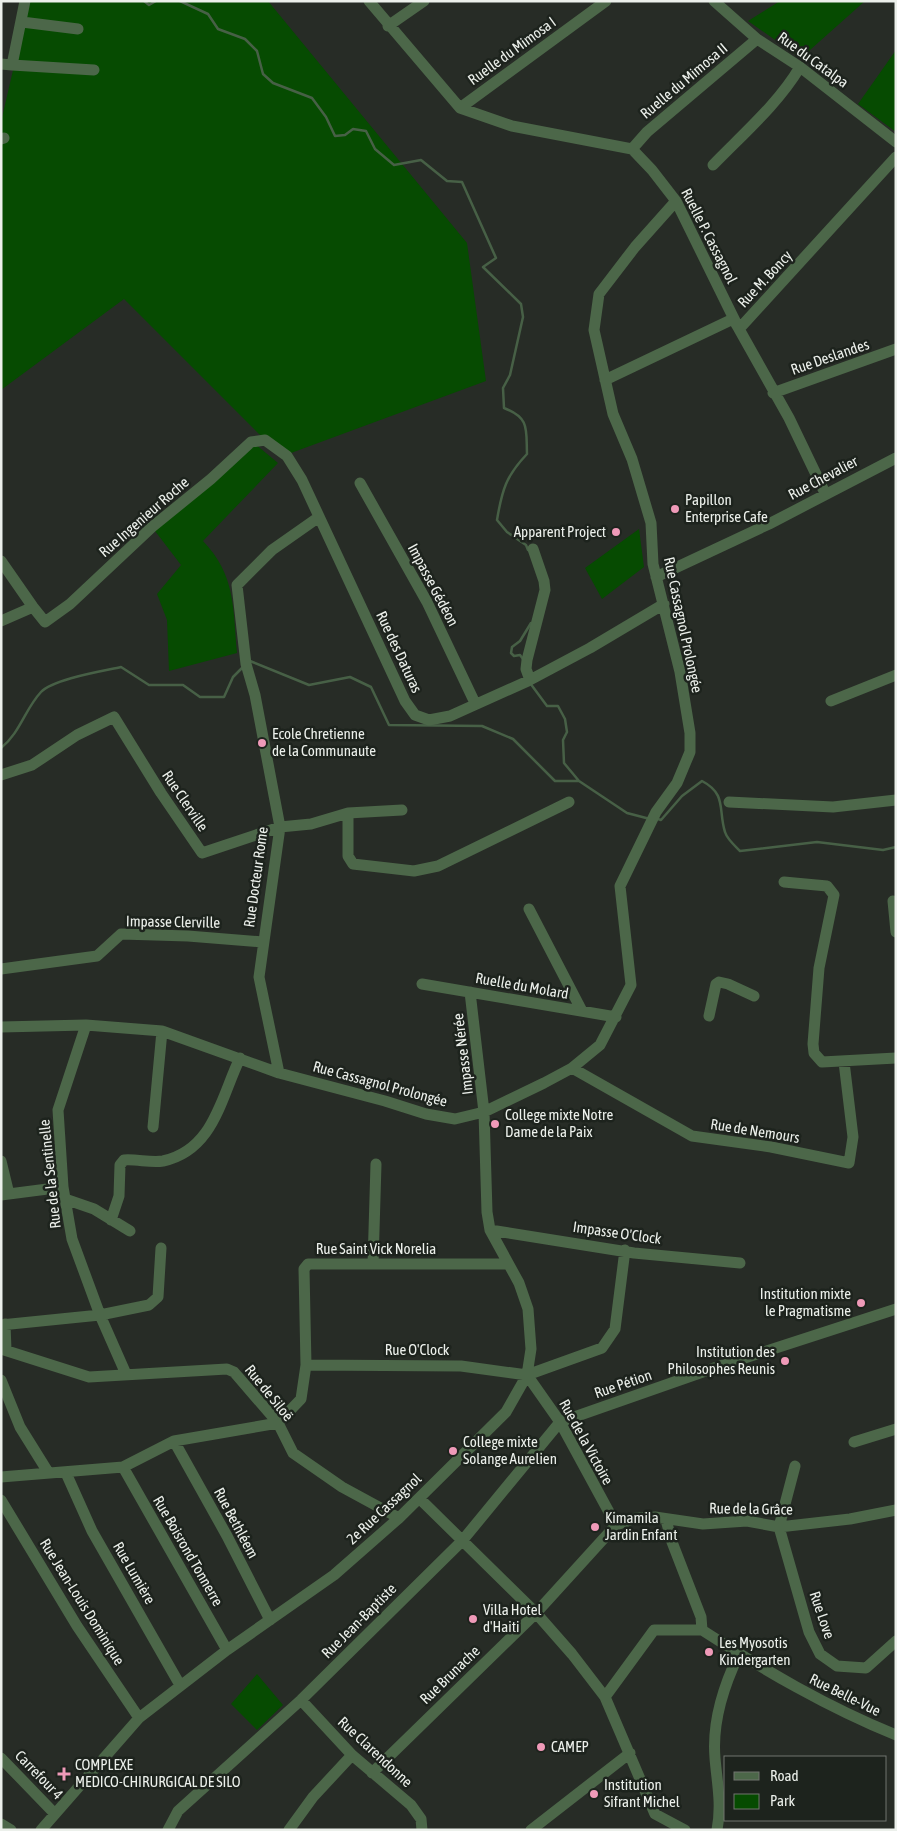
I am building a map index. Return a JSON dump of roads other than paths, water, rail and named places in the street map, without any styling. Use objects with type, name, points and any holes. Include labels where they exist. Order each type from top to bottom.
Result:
[{"type":"street","points":[[25,1],[22,22],[7,65],[94,70]]},
{"type":"street","points":[[369,1],[388,26],[460,108],[512,126],[632,148]]},
{"type":"street","points":[[388,26],[424,1]]},
{"type":"street","name":"Ruelle du Mimosa I","points":[[460,108],[606,1]]},
{"type":"street","name":"Rue du Catalpa","points":[[714,1],[757,39],[800,67],[896,142]]},
{"type":"street","points":[[22,22],[78,28]]},
{"type":"street","name":"Ruelle du Mimosa II","points":[[632,148],[653,127],[757,39]]},
{"type":"street","points":[[713,165],[764,113],[792,80],[800,67]]},
{"type":"street","name":"Ruelle P. Cassagnol","points":[[632,148],[676,201],[736,324],[789,418],[825,493]]},
{"type":"street","name":"Rue M. Boncy","points":[[605,380],[736,324],[896,157]]},
{"type":"street","name":"Rue Cassagnol Prolongée","points":[[1,1027],[86,1025],[162,1031],[278,1073],[386,1101],[426,1114],[455,1119],[484,1112],[544,1083],[572,1068],[600,1045],[631,985],[620,886],[647,828],[656,812],[677,784],[690,752],[690,733],[664,604],[656,577],[650,524],[632,459],[613,414],[594,330],[599,294],[635,247],[676,201]]},
{"type":"street","name":"Rue Deslandes","points":[[773,392],[896,350]]},
{"type":"street","name":"Rue des Daturas","points":[[265,440],[287,456],[302,480],[405,701],[415,715],[430,720],[450,716],[475,703],[530,680],[590,648],[664,604]]},
{"type":"street","name":"Rue Ingenieur Roche","points":[[33,607],[45,622],[70,604],[152,528],[211,479],[251,442],[265,440]]},
{"type":"street","name":"Rue Chevalier","points":[[656,577],[769,524],[825,493],[896,458]]},
{"type":"street","name":"Impasse Gédéon","points":[[360,483],[427,602],[475,703]]},
{"type":"street","name":"Rue Docteur Rome","points":[[278,1073],[259,977],[280,828],[255,695],[246,664],[237,585],[272,550],[319,517]]},
{"type":"street","points":[[530,680],[526,669],[527,660],[545,585],[533,550]]},
{"type":"street","points":[[1,621],[33,607],[2,563]]},
{"type":"street","points":[[831,701],[896,675]]},
{"type":"street","name":"Rue Clerville","points":[[1,775],[32,765],[77,735],[114,718],[161,793],[202,853],[280,828],[311,824],[348,813],[402,810]]},
{"type":"street","points":[[729,802],[833,807],[896,800]]},
{"type":"street","points":[[348,813],[348,856],[353,864],[422,871],[438,866],[569,802]]},
{"type":"street","points":[[784,882],[827,886],[834,892],[819,968],[813,1044],[814,1053],[822,1062],[896,1058]]},
{"type":"street","points":[[894,901],[896,932]]},
{"type":"street","points":[[529,910],[582,1011]]},
{"type":"street","name":"Impasse Clerville","points":[[1,969],[97,956],[122,934],[197,936],[263,942]]},
{"type":"street","points":[[709,1016],[716,984],[719,982],[754,996]]},
{"type":"street","name":"Ruelle du Molard","points":[[422,984],[616,1017]]},
{"type":"street","name":"Impasse Nérée","points":[[470,992],[484,1112]]},
{"type":"street","name":"Rue de la Sentinelle","points":[[86,1025],[58,1110],[64,1193],[72,1239],[100,1315],[126,1374]]},
{"type":"street","points":[[153,1127],[162,1031]]},
{"type":"street","points":[[111,1220],[119,1196],[120,1165],[124,1160],[162,1161],[176,1156],[207,1134],[218,1116],[223,1097],[240,1058]]},
{"type":"street","name":"Rue de Nemours","points":[[572,1068],[692,1136],[771,1147],[849,1163],[853,1137],[844,1062]]},
{"type":"street","name":"2e Rue Cassagnol","points":[[42,1830],[139,1718],[180,1685],[334,1575],[399,1518],[506,1412],[527,1375],[531,1349],[528,1309],[519,1283],[490,1230],[487,1212],[484,1112]]},
{"type":"street","points":[[1,1161],[5,1195],[64,1193],[130,1231]]},
{"type":"street","points":[[373,1264],[376,1164]]},
{"type":"street","name":"Impasse O'Clock","points":[[490,1230],[625,1250],[740,1263]]},
{"type":"street","points":[[4,1349],[3,1324],[100,1315],[149,1305],[155,1302],[158,1297],[161,1248]]},
{"type":"street","points":[[527,1375],[602,1348],[615,1329],[625,1250]]},
{"type":"street","name":"Rue Saint Vick Norelia","points":[[278,1423],[301,1399],[306,1365],[304,1269],[311,1264],[508,1264]]},
{"type":"street","name":"Rue Pétion","points":[[560,1422],[717,1367],[896,1309]]},
{"type":"street","name":"Rue de Siloë","points":[[4,1349],[89,1377],[227,1369],[234,1372],[278,1423],[293,1453],[342,1487],[399,1518]]},
{"type":"street","name":"Rue O'Clock","points":[[306,1365],[461,1366],[527,1375]]},
{"type":"street","name":"Rue de la Victoire","points":[[527,1375],[560,1422],[616,1526]]},
{"type":"street","points":[[1,1380],[20,1427],[48,1472]]},
{"type":"street","name":"Rue Jean-Baptiste","points":[[168,1830],[178,1811],[301,1700],[462,1540],[560,1422]]},
{"type":"street","points":[[1,1477],[123,1467],[174,1441],[278,1423]]},
{"type":"street","points":[[854,1442],[896,1429]]},
{"type":"street","name":"Rue Bethléem","points":[[174,1441],[227,1536],[270,1620]]},
{"type":"street","points":[[779,1527],[795,1466]]},
{"type":"street","name":"Rue Boisrond Tonnerre","points":[[123,1467],[228,1650]]},
{"type":"street","name":"Rue Lumière","points":[[66,1473],[92,1531],[180,1685]]},
{"type":"street","points":[[420,1498],[536,1613],[572,1654],[605,1697],[655,1814],[685,1830]]},
{"type":"street","name":"Rue Jean-Louis Dominique","points":[[1,1500],[77,1626],[139,1718]]},
{"type":"street","name":"Rue de la Grâce","points":[[666,1520],[703,1524],[747,1521],[779,1527],[850,1519],[896,1510]]},
{"type":"street","name":"Rue Brunache","points":[[372,1773],[536,1613],[616,1526],[636,1518],[666,1520]]},
{"type":"street","points":[[605,1697],[654,1630],[702,1630],[701,1617],[666,1520]]},
{"type":"street","name":"Rue Love","points":[[779,1527],[809,1632],[820,1654],[837,1666],[866,1668],[896,1641]]},
{"type":"street","name":"Rue Belle-Vue","points":[[702,1630],[738,1654],[831,1706],[896,1735]]},
{"type":"street","points":[[717,1830],[721,1810],[715,1730],[724,1693],[738,1654]]},
{"type":"street","name":"Rue Clarendonne","points":[[301,1700],[352,1755],[411,1805],[421,1819],[422,1830]]},
{"type":"street","points":[[540,1827],[630,1752]]},
{"type":"street","points":[[289,1830],[313,1797],[352,1755]]},
{"type":"street","name":"Carrefour 4","points":[[1,1758],[55,1814]]},
{"type":"street","points":[[1,1824],[11,1830]]},
{"type":"waterway","points":[[144,1],[149,5],[156,1]]},
{"type":"waterway","points":[[180,1],[208,14],[218,29],[245,39],[257,51],[263,74],[273,83],[312,98],[326,117],[335,136],[345,135],[353,129],[366,131],[375,149],[394,165],[421,160],[447,181],[462,182],[496,258],[483,267],[521,304],[523,317],[510,375],[503,388],[504,408],[518,416],[525,425],[527,454],[514,469],[506,484],[497,520],[507,532],[526,545],[528,550]]},
{"type":"waterway","points":[[523,659],[520,655],[514,656],[511,653],[512,647],[520,641],[531,623]]},
{"type":"waterway","points":[[250,661],[309,685],[350,677],[371,687],[389,725],[482,726],[513,739],[555,781],[578,781]]},
{"type":"waterway","points":[[1,748],[8,742],[41,692],[47,687],[67,679],[121,667],[149,685],[183,685],[200,697],[224,697],[233,677],[242,668]]},
{"type":"waterway","points":[[530,683],[547,706],[558,706],[565,719],[567,732],[563,740],[564,763],[579,781],[627,813],[650,819]]},
{"type":"waterway","points":[[658,819],[661,820],[682,796],[702,781],[715,791],[720,803],[726,835],[740,851],[817,842],[883,850],[896,847]]},
{"type":"place","name":"Papillon Enterprise Cafe","points":[[675,509]]},
{"type":"place","name":"Apparent Project","points":[[616,532]]},
{"type":"place","name":"Ecole Chretienne de la Communaute","points":[[262,743]]},
{"type":"place","name":"College mixte Notre Dame de la Paix","points":[[495,1124]]},
{"type":"place","name":"Institution mixte le Pragmatisme","points":[[861,1303]]},
{"type":"place","name":"Institution des Philosophes Reunis","points":[[785,1361]]},
{"type":"place","name":"College mixte Solange Aurelien","points":[[453,1451]]},
{"type":"place","name":"Kimamila Jardin Enfant","points":[[595,1527]]},
{"type":"place","name":"Villa Hotel d'Haiti","points":[[473,1619]]},
{"type":"place","name":"Les Myosotis Kindergarten","points":[[709,1652]]},
{"type":"place","name":"CAMEP","points":[[541,1747]]},
{"type":"place","name":"COMPLEXE MEDICO-CHIRURGICAL DE SILO","points":[[64,1774]]},
{"type":"place","name":"Institution Sifrant Michel","points":[[594,1794]]}]
